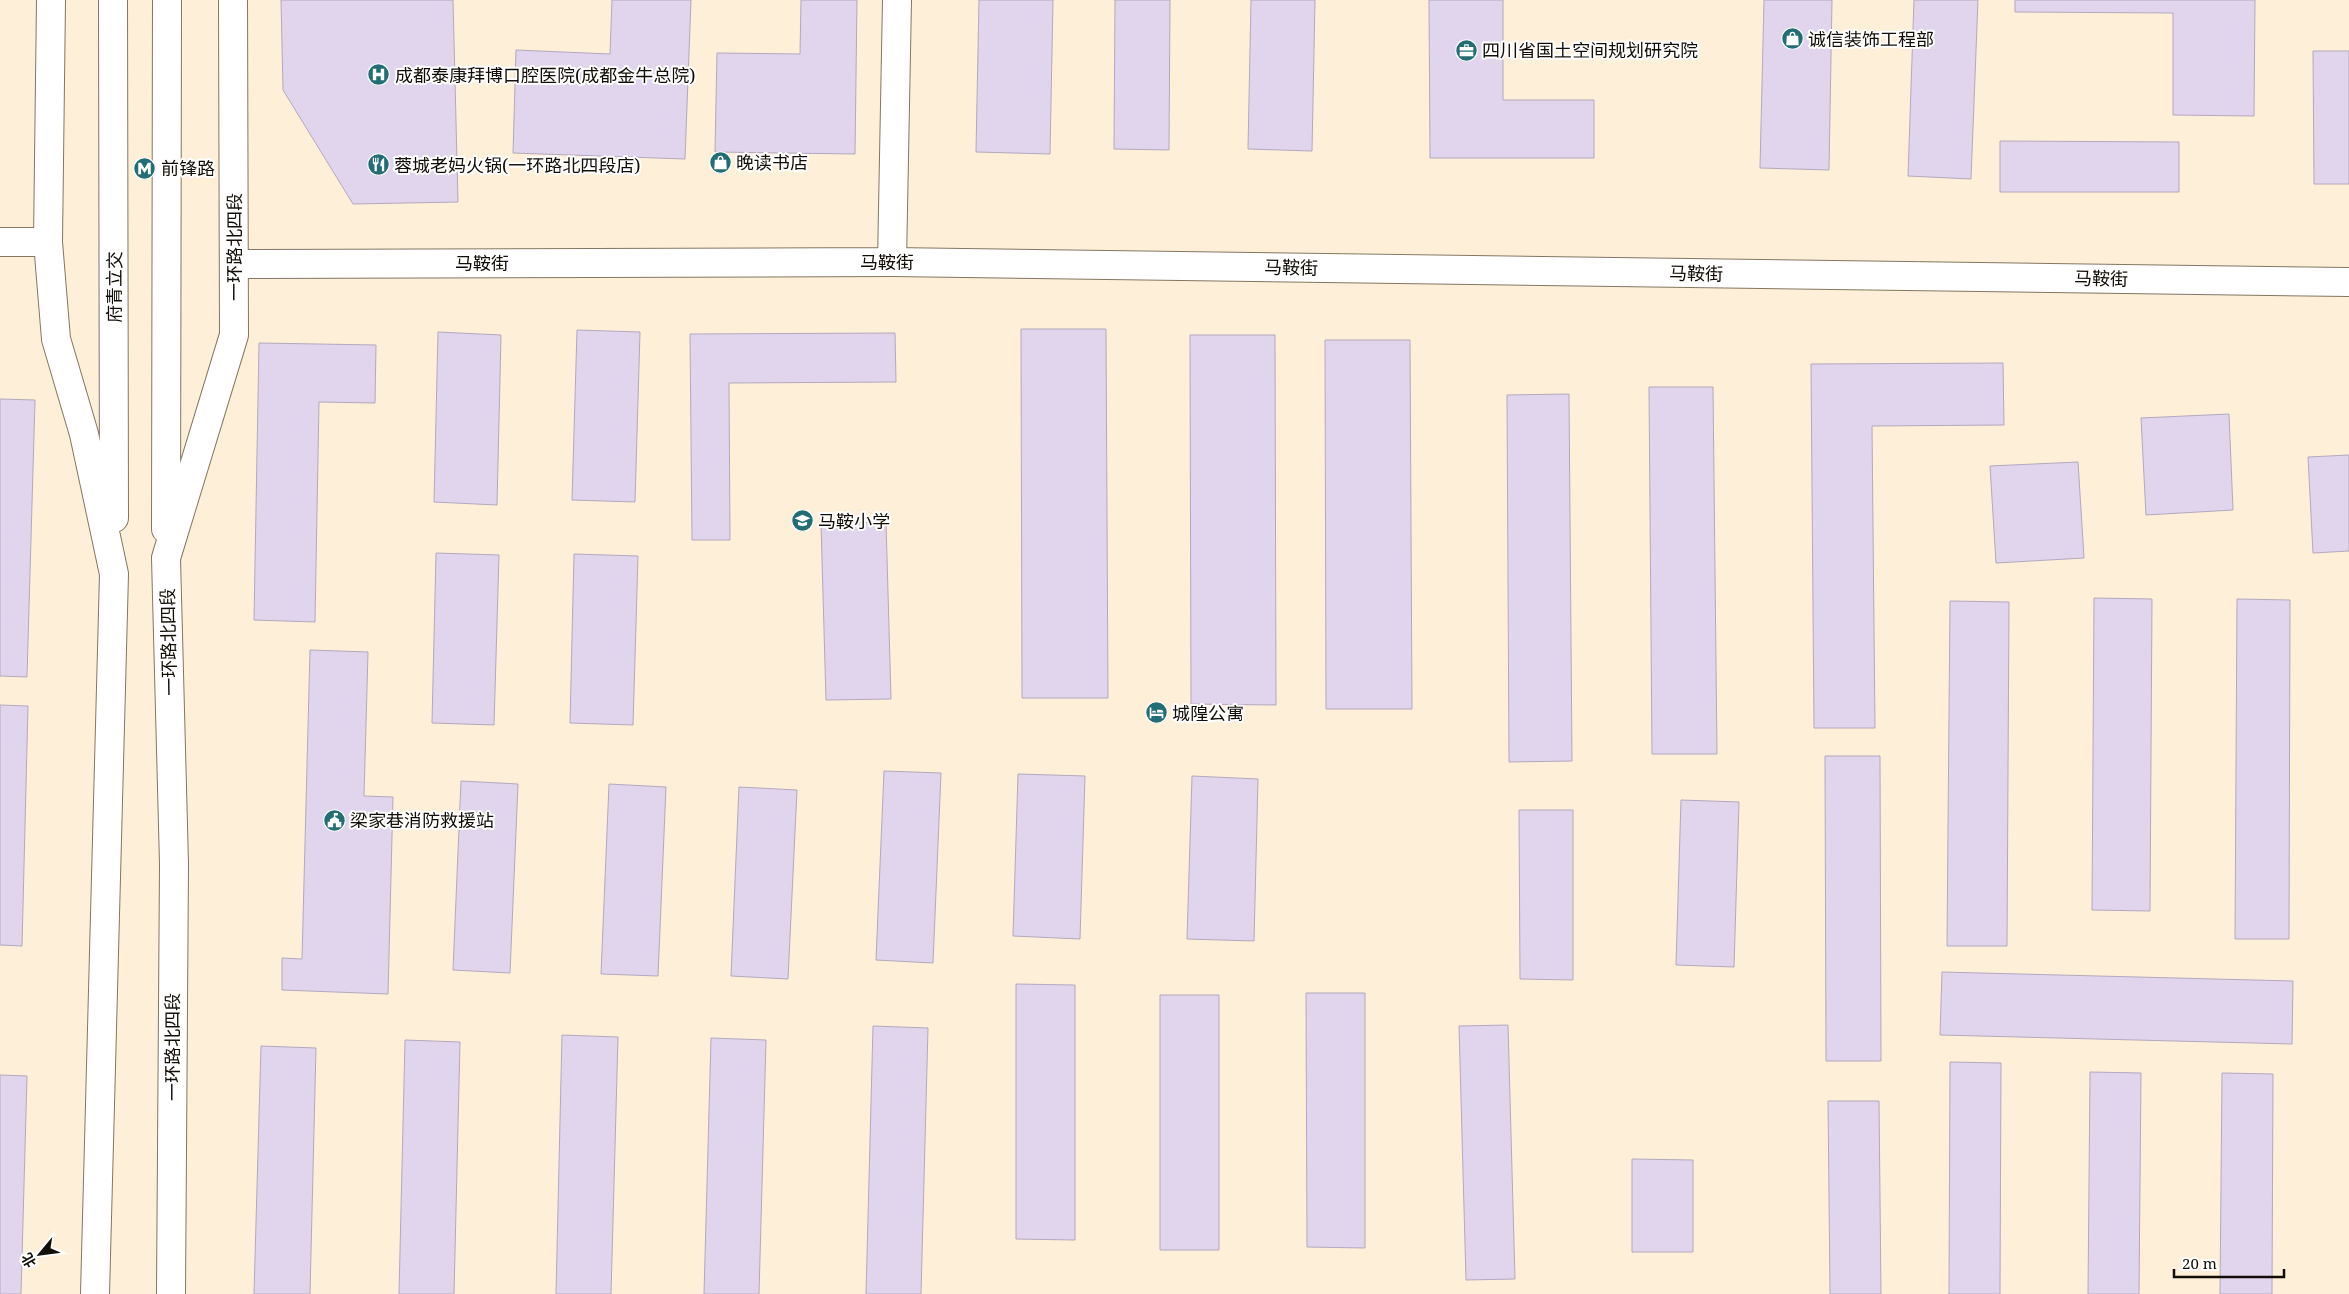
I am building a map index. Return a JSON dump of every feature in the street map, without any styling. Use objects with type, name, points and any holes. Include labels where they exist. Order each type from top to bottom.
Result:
[{"type":"main road","points":[[51,0],[48,242],[56,339],[84,434],[114,574],[95,1294]]},
{"type":"main road","name":"府青立交","points":[[113,0],[114,574]]},
{"type":"main road","points":[[166,558],[167,0]]},
{"type":"main road","name":"一环路北四段","points":[[171,1294],[174,864],[166,558],[234,335],[234,0]]},
{"type":"main road","points":[[892,262],[897,0]]},
{"type":"main road","points":[[0,242],[48,242]]},
{"type":"main road","name":"马鞍街","points":[[234,264],[892,262],[2349,282]]},
{"type":"building","points":[[281,0],[453,0],[458,202],[353,204],[283,90]]},
{"type":"building","points":[[612,0],[691,0],[685,159],[513,153],[516,50],[610,54]]},
{"type":"building","points":[[801,0],[857,0],[855,154],[715,152],[717,53],[800,54]]},
{"type":"building","points":[[979,0],[1053,0],[1050,154],[976,152]]},
{"type":"building","points":[[1115,0],[1170,0],[1169,150],[1114,149]]},
{"type":"building","points":[[1251,0],[1315,0],[1312,151],[1248,149]]},
{"type":"building","name":"四川省国土空间规划研究院","points":[[1429,0],[1503,0],[1503,100],[1594,100],[1594,158],[1430,158]]},
{"type":"building","points":[[1764,0],[1832,0],[1829,170],[1760,168]]},
{"type":"building","points":[[1914,0],[1978,0],[1971,179],[1908,176]]},
{"type":"building","points":[[2015,0],[2255,0],[2254,116],[2173,115],[2173,13],[2015,12]]},
{"type":"building","points":[[2313,51],[2349,51],[2349,184],[2314,184]]},
{"type":"building","points":[[2000,141],[2179,142],[2179,192],[2000,192]]},
{"type":"building","points":[[1021,329],[1106,329],[1108,698],[1022,698]]},
{"type":"building","points":[[577,330],[640,332],[635,502],[572,500]]},
{"type":"building","points":[[438,332],[501,335],[497,505],[434,502]]},
{"type":"building","points":[[895,333],[896,382],[729,383],[730,540],[692,540],[690,334]]},
{"type":"building","points":[[1190,335],[1275,335],[1276,705],[1191,704]]},
{"type":"building","points":[[1325,340],[1410,340],[1412,709],[1326,709]]},
{"type":"building","points":[[259,343],[376,345],[375,403],[319,402],[315,622],[254,620]]},
{"type":"building","points":[[2003,363],[2004,425],[1872,426],[1875,728],[1814,728],[1811,364]]},
{"type":"building","points":[[1649,387],[1713,387],[1717,754],[1652,754]]},
{"type":"building","points":[[1569,394],[1572,761],[1509,762],[1507,395]]},
{"type":"building","points":[[0,399],[35,400],[27,677],[0,676]]},
{"type":"building","points":[[2229,414],[2233,510],[2146,515],[2141,418]]},
{"type":"building","points":[[2349,455],[2349,551],[2313,553],[2308,457]]},
{"type":"building","points":[[2078,462],[2084,558],[1996,563],[1990,466]]},
{"type":"building","points":[[886,522],[891,699],[826,700],[821,524]]},
{"type":"building","points":[[436,553],[499,555],[494,725],[432,723]]},
{"type":"building","points":[[574,554],[638,556],[633,725],[570,723]]},
{"type":"building","points":[[2094,598],[2152,599],[2150,911],[2092,910]]},
{"type":"building","points":[[2237,599],[2290,600],[2289,939],[2235,939]]},
{"type":"building","points":[[1950,601],[2009,602],[2007,946],[1947,946]]},
{"type":"building","points":[[310,650],[368,652],[364,796],[393,797],[388,994],[282,990],[282,958],[302,959]]},
{"type":"building","points":[[0,705],[28,706],[22,946],[0,945]]},
{"type":"building","points":[[1825,756],[1880,756],[1881,1061],[1826,1061]]},
{"type":"building","points":[[884,771],[941,773],[933,963],[876,960]]},
{"type":"building","points":[[1018,774],[1085,776],[1080,939],[1013,936]]},
{"type":"building","points":[[1192,776],[1258,779],[1254,941],[1187,939]]},
{"type":"building","points":[[461,781],[518,784],[510,973],[453,970]]},
{"type":"building","points":[[609,784],[666,787],[658,976],[601,974]]},
{"type":"building","points":[[739,787],[797,790],[788,979],[731,976]]},
{"type":"building","points":[[1681,800],[1739,802],[1734,967],[1676,965]]},
{"type":"building","points":[[1519,810],[1573,810],[1573,980],[1520,979]]},
{"type":"building","points":[[1942,972],[2293,981],[2292,1044],[1940,1035]]},
{"type":"building","points":[[1016,984],[1075,985],[1075,1240],[1016,1239]]},
{"type":"building","points":[[1306,993],[1365,993],[1365,1248],[1307,1247]]},
{"type":"building","points":[[1160,995],[1219,995],[1219,1250],[1160,1250]]},
{"type":"building","points":[[1508,1025],[1515,1279],[1466,1280],[1459,1026]]},
{"type":"building","points":[[873,1026],[928,1028],[921,1294],[866,1294]]},
{"type":"building","points":[[562,1035],[618,1037],[611,1294],[556,1294]]},
{"type":"building","points":[[711,1038],[766,1040],[759,1294],[704,1294]]},
{"type":"building","points":[[405,1040],[460,1042],[454,1294],[399,1294]]},
{"type":"building","points":[[261,1046],[316,1048],[310,1294],[254,1294]]},
{"type":"building","points":[[1950,1062],[2001,1063],[2000,1294],[1949,1294]]},
{"type":"building","points":[[2090,1072],[2141,1073],[2139,1294],[2088,1294]]},
{"type":"building","points":[[2222,1073],[2273,1074],[2272,1294],[2220,1294]]},
{"type":"building","points":[[0,1075],[27,1076],[21,1294],[0,1294]]},
{"type":"building","points":[[1828,1101],[1879,1101],[1881,1294],[1830,1294]]},
{"type":"building","points":[[1632,1159],[1693,1160],[1693,1252],[1632,1252]]},
{"type":"place","name":"诚信装饰工程部","points":[[1792,39]]},
{"type":"place","name":"四川省国土空间规划研究院","points":[[1466,50]]},
{"type":"place","name":"成都泰康拜博口腔医院(成都金牛总院)","points":[[379,75]]},
{"type":"place","name":"晚读书店","points":[[720,162]]},
{"type":"place","name":"蓉城老妈火锅(一环路北四段店)","points":[[378,165]]},
{"type":"place","name":"前锋路","points":[[145,168]]},
{"type":"place","name":"马鞍小学","points":[[802,521]]},
{"type":"place","name":"城隍公寓","points":[[1156,713]]},
{"type":"place","name":"梁家巷消防救援站","points":[[334,820]]}]
